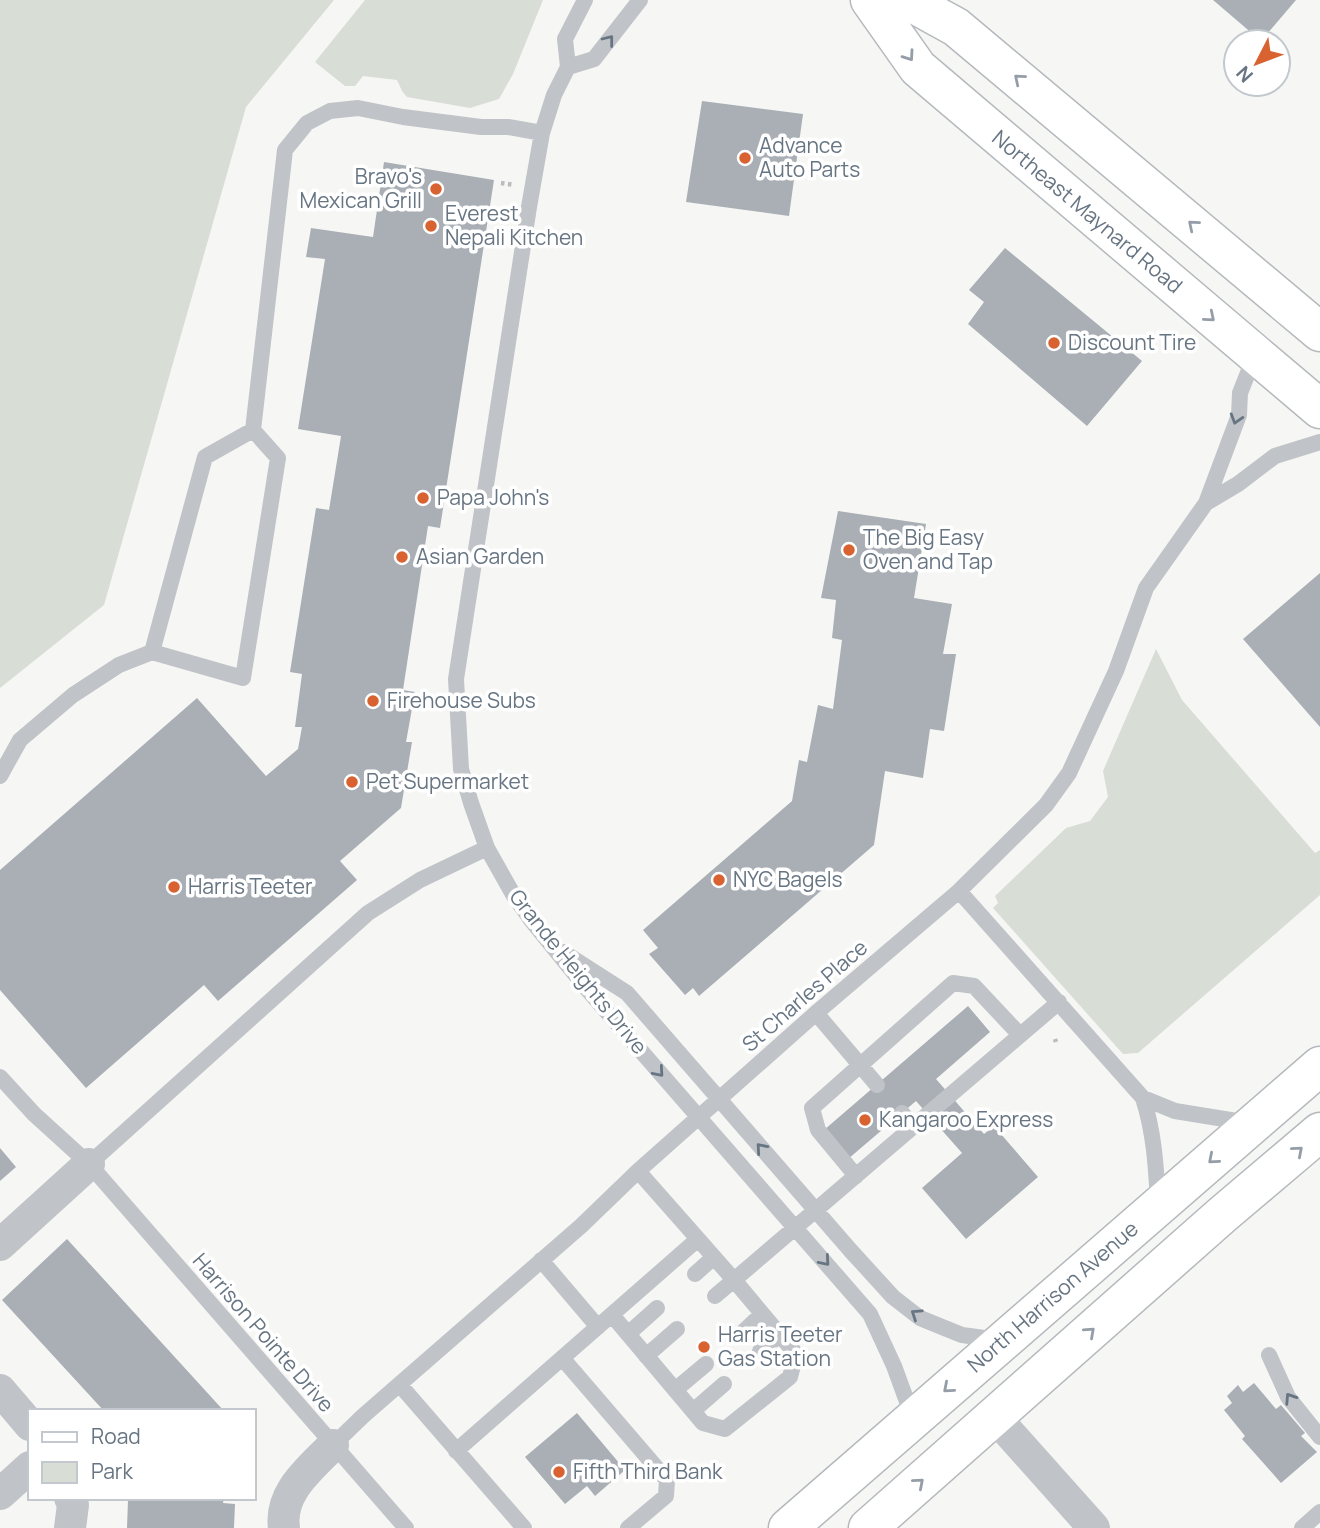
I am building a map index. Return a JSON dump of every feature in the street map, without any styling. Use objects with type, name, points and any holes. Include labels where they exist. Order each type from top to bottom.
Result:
[{"type":"main road","name":"Northeast Maynard Road","points":[[870,0],[918,68],[1320,409]]},
{"type":"main road","points":[[907,0],[956,27],[1320,332]]},
{"type":"main road","name":"North Harrison Avenue","points":[[788,1528],[1320,1066]]},
{"type":"main road","points":[[868,1528],[1222,1215],[1320,1132]]},
{"type":"street","points":[[0,1245],[89,1164]]},
{"type":"street","points":[[0,1390],[28,1423]]},
{"type":"street","points":[[995,1417],[1094,1528]]},
{"type":"street","points":[[284,1528],[286,1497],[333,1445]]},
{"type":"street","points":[[0,1494],[28,1469]]},
{"type":"street","points":[[70,1528],[73,1505],[71,1500]]},
{"type":"lane","name":"Grande Heights Drive","points":[[585,0],[565,39],[568,67],[554,95],[542,133],[456,679],[461,769],[487,848],[514,896],[587,989],[870,1314],[894,1366],[913,1418]]},
{"type":"lane","points":[[568,67],[594,59],[640,0]]},
{"type":"lane","points":[[0,776],[20,740],[74,695],[119,665],[152,652],[243,678],[278,458],[253,430],[285,150],[307,123],[330,111],[358,108],[442,122],[508,127],[542,133]]},
{"type":"lane","name":"St Charles Place","points":[[333,1445],[816,1013],[959,891],[1046,805],[1069,773],[1116,671],[1146,588],[1206,503],[1239,415],[1240,393],[1255,355]]},
{"type":"lane","points":[[152,652],[205,457],[253,430]]},
{"type":"lane","name":"St Charles Place","points":[[1206,503],[1238,484],[1275,456],[1320,442]]},
{"type":"lane","points":[[89,1164],[368,913],[420,880],[487,848]]},
{"type":"lane","points":[[959,891],[1143,1098],[1152,1125],[1159,1206]]},
{"type":"lane","name":"Grande Heights Drive","points":[[552,945],[626,993],[893,1297],[920,1318],[962,1335],[1003,1340]]},
{"type":"lane","points":[[856,1176],[818,1130],[812,1108],[953,982],[974,986],[1020,1035]]},
{"type":"lane","points":[[715,1296],[1059,1002]]},
{"type":"lane","points":[[816,1013],[877,1085]]},
{"type":"lane","name":"Harrison Pointe Drive","points":[[0,1077],[34,1114],[89,1164],[406,1528]]},
{"type":"lane","points":[[1143,1098],[1175,1111],[1254,1124]]},
{"type":"lane","points":[[902,1113],[914,1127]]},
{"type":"lane","points":[[612,1315],[704,1423],[725,1429],[790,1377],[796,1354],[638,1171]]},
{"type":"lane","points":[[456,1451],[698,1239]]},
{"type":"lane","points":[[695,1274],[714,1257]]},
{"type":"lane","points":[[541,1260],[598,1327]]},
{"type":"lane","points":[[628,1334],[657,1308]]},
{"type":"lane","points":[[744,1331],[762,1314]]},
{"type":"lane","points":[[646,1356],[677,1329]]},
{"type":"lane","points":[[761,1351],[780,1335]]},
{"type":"lane","points":[[1269,1355],[1288,1397],[1320,1437]]},
{"type":"lane","points":[[563,1359],[667,1479],[666,1496],[628,1528]]},
{"type":"lane","points":[[675,1390],[706,1364]]},
{"type":"lane","points":[[693,1410],[724,1384]]},
{"type":"lane","points":[[400,1385],[524,1528]]},
{"type":"lane","points":[[1302,1528],[1320,1512]]},
{"type":"green space","points":[[0,0],[334,0],[246,107],[104,605],[0,688]]},
{"type":"green space","points":[[365,0],[543,0],[513,74],[499,99],[470,108],[407,97],[397,80],[363,76],[355,86],[345,86],[315,62]]},
{"type":"green space","points":[[1156,649],[1182,700],[1315,853],[1320,850],[1320,895],[1138,1053],[1123,1054],[993,908],[998,903],[995,896],[1066,828],[1090,821],[1108,797],[1103,771]]},
{"type":"building","points":[[1213,0],[1296,0],[1272,28],[1246,28]]},
{"type":"building","name":"Advance Auto Parts","points":[[702,101],[803,114],[789,216],[686,202]]},
{"type":"building","points":[[384,162],[494,180],[440,528],[428,526],[403,690],[415,692],[406,742],[412,742],[401,808],[340,861],[357,880],[218,1001],[204,985],[86,1088],[0,990],[0,870],[197,698],[266,776],[298,749],[302,727],[295,727],[302,674],[290,672],[316,508],[329,510],[341,436],[298,429],[325,259],[306,257],[311,228],[373,237]]},
{"type":"building","name":"Discount Tire","points":[[1005,248],[1142,361],[1087,426],[968,324],[984,302],[969,290]]},
{"type":"building","points":[[838,511],[926,524],[914,598],[952,604],[943,654],[956,654],[944,731],[930,729],[923,778],[885,771],[874,845],[699,996],[693,988],[685,995],[649,954],[658,948],[643,930],[792,801],[799,760],[807,762],[818,705],[833,709],[842,640],[832,638],[836,600],[821,598]]},
{"type":"building","points":[[1320,573],[1320,727],[1243,639]]},
{"type":"building","name":"Kangaroo Express","points":[[968,1006],[990,1032],[936,1079],[984,1134],[994,1126],[1038,1177],[966,1239],[922,1188],[962,1153],[916,1101],[848,1159],[824,1130]]},
{"type":"building","points":[[0,1148],[16,1167],[0,1181]]},
{"type":"building","points":[[67,1239],[222,1409],[102,1409],[2,1300]]},
{"type":"building","points":[[1254,1383],[1276,1409],[1281,1405],[1305,1433],[1301,1436],[1317,1452],[1281,1483],[1242,1439],[1245,1436],[1224,1410],[1232,1403],[1227,1396],[1238,1385],[1243,1392]]},
{"type":"building","points":[[577,1413],[625,1470],[595,1496],[587,1486],[565,1504],[525,1457]]},
{"type":"building","points":[[128,1500],[224,1500],[223,1503],[235,1504],[234,1528],[127,1528]]},
{"type":"place","name":"Advance Auto Parts","points":[[745,158]]},
{"type":"place","name":"Bravo's Mexican Grill","points":[[436,189]]},
{"type":"place","name":"Everest Nepali Kitchen","points":[[431,226]]},
{"type":"place","name":"Discount Tire","points":[[1054,343]]},
{"type":"place","name":"Papa John's","points":[[423,498]]},
{"type":"place","name":"The Big Easy Oven and Tap","points":[[849,550]]},
{"type":"place","name":"Asian Garden","points":[[402,557]]},
{"type":"place","name":"Firehouse Subs","points":[[373,701]]},
{"type":"place","name":"Pet Supermarket","points":[[352,782]]},
{"type":"place","name":"NYC Bagels","points":[[719,880]]},
{"type":"place","name":"Harris Teeter","points":[[174,887]]},
{"type":"place","name":"Kangaroo Express","points":[[865,1120]]},
{"type":"place","name":"Harris Teeter Gas Station","points":[[704,1347]]},
{"type":"place","name":"Fifth Third Bank","points":[[559,1472]]}]
